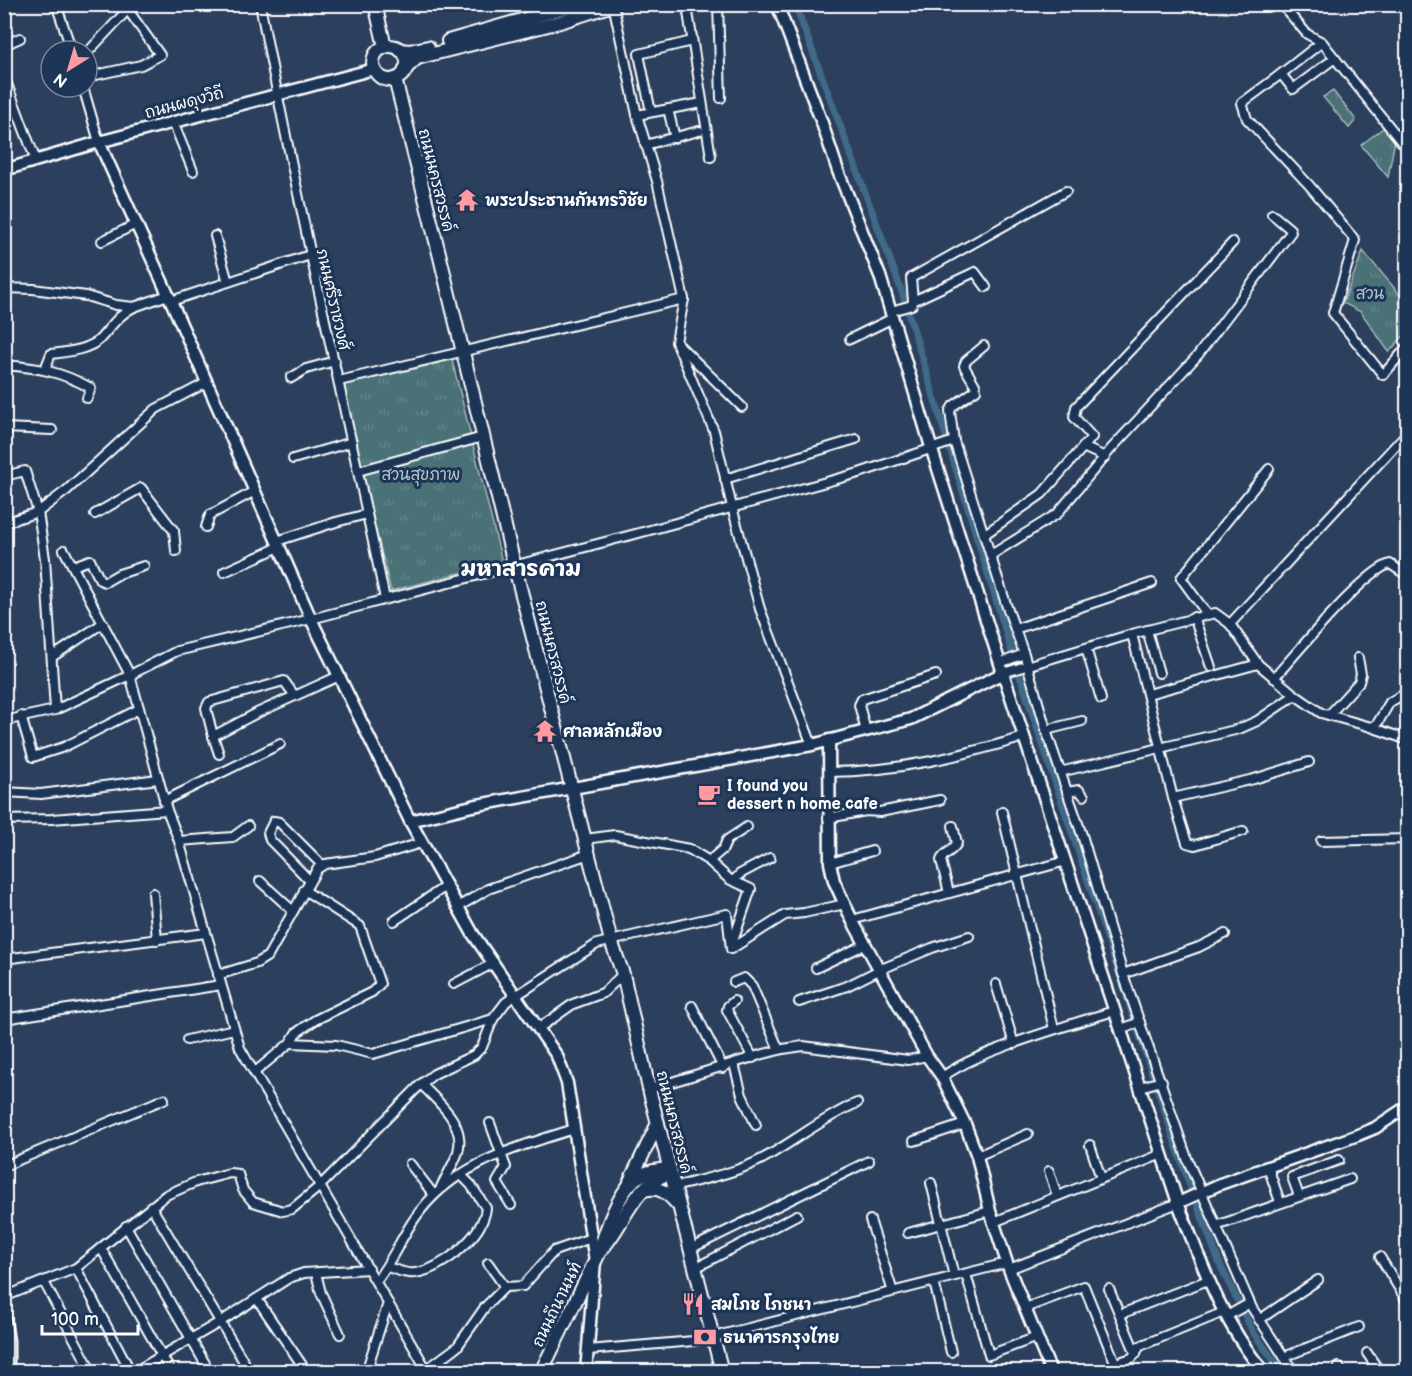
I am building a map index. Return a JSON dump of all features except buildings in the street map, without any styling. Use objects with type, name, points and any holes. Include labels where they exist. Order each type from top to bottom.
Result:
[{"type":"main road","points":[[375,4],[385,47]]},
{"type":"main road","points":[[578,4],[415,51],[385,47],[380,49],[374,58],[374,69],[382,78],[395,79],[417,58],[560,22],[614,5]]},
{"type":"main road","points":[[400,50],[406,58],[405,69]]},
{"type":"main road","name":"ถนนนครสวรรค์","points":[[395,79],[514,564],[611,941],[623,974],[649,1089],[722,1371]]},
{"type":"main road","points":[[658,1123],[632,1191],[660,1189],[668,1193],[680,1208]]},
{"type":"main road","name":"ถนนถีนานนท์","points":[[541,1371],[598,1256],[604,1232],[640,1175],[670,1171]]},
{"type":"street","points":[[56,4],[68,39]]},
{"type":"street","name":"ภนนศรีราชวงศ์","points":[[260,4],[276,94],[385,599]]},
{"type":"street","points":[[718,4],[721,98]]},
{"type":"street","points":[[777,4],[822,123],[837,171],[893,314],[1024,737],[1114,1011],[1123,1028],[1162,1154],[1208,1280],[1246,1349],[1264,1371]]},
{"type":"street","points":[[1281,4],[1307,34],[1322,42],[1407,150]]},
{"type":"street","points":[[614,5],[637,115],[657,181],[684,300],[676,342],[714,431],[760,609],[812,745]]},
{"type":"street","points":[[687,6],[711,157]]},
{"type":"street","points":[[99,40],[131,7],[160,56],[141,65],[99,74]]},
{"type":"street","points":[[4,45],[20,38]]},
{"type":"street","points":[[651,112],[639,54],[692,41]]},
{"type":"street","points":[[1322,42],[1242,103],[1246,119],[1309,185],[1355,240],[1333,313],[1383,375],[1407,346]]},
{"type":"street","points":[[1281,75],[1293,89],[1335,58]]},
{"type":"street","name":"ถนนผดุงวิถี","points":[[5,169],[374,69]]},
{"type":"street","points":[[4,76],[36,161]]},
{"type":"street","points":[[86,99],[99,142],[311,619],[410,821],[473,934],[557,1056],[567,1083],[591,1238],[598,1256],[586,1371]]},
{"type":"street","points":[[637,115],[702,103]]},
{"type":"street","points":[[669,109],[675,138]]},
{"type":"street","points":[[173,122],[193,171]]},
{"type":"street","points":[[645,145],[699,131]]},
{"type":"street","points":[[913,303],[911,278],[1066,190]]},
{"type":"street","points":[[991,555],[1050,519],[1198,355],[1291,232],[1272,214]]},
{"type":"street","points":[[102,241],[136,224]]},
{"type":"street","points":[[215,236],[228,282]]},
{"type":"street","points":[[985,534],[1042,494],[1092,437],[1074,417],[1076,407],[1233,242]]},
{"type":"street","points":[[45,369],[51,354],[92,345],[124,312],[134,307],[228,282],[310,255]]},
{"type":"street","points":[[850,339],[913,303],[975,272],[986,287]]},
{"type":"street","points":[[4,288],[33,289],[86,296],[116,305],[134,307]]},
{"type":"street","points":[[339,381],[684,300]]},
{"type":"street","points":[[676,342],[742,407]]},
{"type":"street","points":[[984,346],[966,361],[964,366],[976,390],[953,406],[950,411],[953,441],[1024,654],[1139,1023],[1199,1193],[1259,1320],[1294,1371]]},
{"type":"street","points":[[291,378],[306,369],[335,361]]},
{"type":"street","points":[[4,365],[45,369],[67,375],[91,388],[87,398]]},
{"type":"street","points":[[4,523],[38,512],[67,490],[156,409],[207,383]]},
{"type":"street","points":[[4,428],[52,430]]},
{"type":"street","points":[[1230,624],[1407,432]]},
{"type":"street","points":[[358,471],[483,437]]},
{"type":"street","points":[[725,479],[856,439]]},
{"type":"street","points":[[4,721],[55,710],[177,651],[311,619],[639,533],[859,472],[953,441]]},
{"type":"street","points":[[293,459],[352,442]]},
{"type":"street","points":[[1083,447],[1105,457]]},
{"type":"street","points":[[1207,614],[1181,578],[1269,469]]},
{"type":"street","points":[[4,476],[25,471],[38,512],[45,559],[55,710]]},
{"type":"street","points":[[95,514],[141,488],[174,531],[176,551]]},
{"type":"street","points":[[206,527],[210,515],[255,491]]},
{"type":"street","points":[[224,572],[278,544],[336,522],[368,514]]},
{"type":"street","points":[[64,550],[130,675],[165,805],[178,841],[240,1048],[427,1370],[457,1347],[485,1307],[505,1287],[523,1286],[554,1251],[591,1238]]},
{"type":"street","points":[[73,566],[90,560],[100,580],[105,582],[119,574],[144,566]]},
{"type":"street","points":[[1274,678],[1365,580],[1385,565],[1390,564],[1407,576]]},
{"type":"street","points":[[1015,629],[1152,583]]},
{"type":"street","points":[[1002,668],[1027,665],[1132,634],[1215,613],[1230,624],[1258,664],[1321,713],[1407,740]]},
{"type":"street","points":[[1194,618],[1211,667]]},
{"type":"street","points":[[52,657],[103,623]]},
{"type":"street","points":[[1147,630],[1159,673]]},
{"type":"street","points":[[1132,634],[1160,749],[1187,843],[1196,844],[1243,831]]},
{"type":"street","points":[[1086,648],[1101,699]]},
{"type":"street","points":[[410,821],[472,806],[572,790],[812,745],[866,732],[911,719],[1024,654]]},
{"type":"street","points":[[1329,715],[1359,682],[1358,658]]},
{"type":"street","points":[[1148,694],[1258,664]]},
{"type":"street","points":[[866,732],[859,705],[862,699],[936,675]]},
{"type":"street","points":[[213,736],[339,676]]},
{"type":"street","points":[[219,754],[206,708],[209,702],[284,681],[295,696]]},
{"type":"street","points":[[1371,727],[1377,724],[1390,702],[1407,692]]},
{"type":"street","points":[[1060,772],[1239,729],[1257,722],[1295,695]]},
{"type":"street","points":[[21,716],[33,757],[64,747],[140,709]]},
{"type":"street","points":[[1046,730],[1082,721]]},
{"type":"street","points":[[829,772],[882,771],[924,764],[1024,737]]},
{"type":"street","points":[[829,741],[828,818],[830,864],[834,881],[852,920],[927,1056],[942,1077],[965,1124],[1008,1266],[1051,1371]]},
{"type":"street","points":[[4,820],[52,819],[165,805],[280,744]]},
{"type":"street","points":[[1173,798],[1254,779],[1309,762]]},
{"type":"street","points":[[4,792],[41,794],[158,779]]},
{"type":"street","points":[[1067,792],[1079,790],[1084,796]]},
{"type":"street","points":[[828,818],[866,811],[880,812],[940,800]]},
{"type":"street","points":[[1002,812],[1054,1029]]},
{"type":"street","points":[[309,880],[270,840],[268,833],[274,821],[279,822],[322,865]]},
{"type":"street","points":[[178,841],[233,837],[248,826]]},
{"type":"street","points":[[949,893],[941,860],[957,843],[953,826]]},
{"type":"street","points":[[709,861],[723,849],[727,840],[747,827]]},
{"type":"street","points":[[585,840],[615,835],[689,849],[709,861],[733,881],[751,889],[731,949]]},
{"type":"street","points":[[1321,841],[1407,839]]},
{"type":"street","points":[[218,975],[257,963],[268,956],[309,880],[322,865],[375,857],[421,843]]},
{"type":"street","points":[[830,864],[872,851]]},
{"type":"street","points":[[458,907],[488,889],[589,854]]},
{"type":"street","points":[[733,881],[740,874],[770,858]]},
{"type":"street","points":[[852,920],[1066,861]]},
{"type":"street","points":[[260,882],[293,911]]},
{"type":"street","points":[[394,921],[446,886]]},
{"type":"street","points":[[255,1072],[290,1043],[296,1033],[315,1020],[372,992],[380,984],[360,926],[304,890]]},
{"type":"street","points":[[153,893],[157,939]]},
{"type":"street","points":[[731,949],[785,915],[804,914],[844,904]]},
{"type":"street","points":[[4,1297],[76,1268],[166,1195],[196,1182],[230,1173],[238,1174],[243,1190],[253,1202],[283,1211],[292,1209],[320,1186],[420,1083],[474,1055],[482,1047],[493,1019],[506,1002],[597,944],[727,914],[731,949]]},
{"type":"street","points":[[4,959],[206,933]]},
{"type":"street","points":[[1123,974],[1199,947],[1225,934]]},
{"type":"street","points":[[800,1002],[848,986],[879,970],[932,948],[969,936]]},
{"type":"street","points":[[816,968],[866,944]]},
{"type":"street","points":[[454,984],[494,963]]},
{"type":"street","points":[[538,1028],[573,1004],[603,993],[623,974]]},
{"type":"street","points":[[734,982],[744,978],[752,986],[781,1049]]},
{"type":"street","points":[[996,984],[1014,1044]]},
{"type":"street","points":[[4,1019],[221,985]]},
{"type":"street","points":[[734,1001],[727,1010],[753,1058]]},
{"type":"street","points":[[765,1002],[781,1049]]},
{"type":"street","points":[[692,1006],[723,1068]]},
{"type":"street","points":[[942,1077],[962,1064],[1014,1044],[1114,1011]]},
{"type":"street","points":[[290,1043],[336,1045],[373,1054],[493,1019]]},
{"type":"street","points":[[1123,1028],[1139,1023]]},
{"type":"street","points":[[187,1040],[234,1029]]},
{"type":"street","points":[[649,1089],[781,1049],[803,1046],[908,1060],[927,1056]]},
{"type":"street","points":[[734,1064],[742,1095],[756,1125]]},
{"type":"street","points":[[1142,1087],[1160,1081]]},
{"type":"street","points":[[376,1281],[387,1268],[415,1218],[437,1192],[458,1153],[460,1139],[456,1124],[420,1083]]},
{"type":"street","points":[[4,1166],[164,1099]]},
{"type":"street","points":[[674,1187],[762,1160],[857,1103]]},
{"type":"street","points":[[588,1350],[685,1342],[713,1337],[954,1276],[1008,1266],[1375,1128],[1407,1106]]},
{"type":"street","points":[[490,1123],[506,1167],[496,1182],[511,1205]]},
{"type":"street","points":[[914,1142],[965,1124]]},
{"type":"street","points":[[437,1192],[501,1152],[574,1129]]},
{"type":"street","points":[[976,1156],[1028,1134]]},
{"type":"street","points":[[1090,1145],[1101,1178]]},
{"type":"street","points":[[908,1233],[940,1225],[992,1217],[1057,1196],[1162,1154]]},
{"type":"street","points":[[1299,1196],[1292,1177],[1339,1160]]},
{"type":"street","points":[[690,1249],[869,1161]]},
{"type":"street","points":[[410,1164],[437,1192]]},
{"type":"street","points":[[1268,1167],[1280,1202]]},
{"type":"street","points":[[1049,1171],[1057,1196]]},
{"type":"street","points":[[387,1268],[414,1274],[431,1267],[454,1255],[480,1227],[486,1208],[471,1185],[461,1175]]},
{"type":"street","points":[[1216,1226],[1350,1179]]},
{"type":"street","points":[[931,1183],[954,1276]]},
{"type":"street","points":[[151,1206],[250,1371]]},
{"type":"street","points":[[695,1268],[797,1215]]},
{"type":"street","points":[[870,1220],[892,1292]]},
{"type":"street","points":[[126,1226],[210,1371]]},
{"type":"street","points":[[100,1248],[171,1371]]},
{"type":"street","points":[[1380,1257],[1407,1303]]},
{"type":"street","points":[[488,1263],[505,1287]]},
{"type":"street","points":[[76,1268],[133,1371],[220,1322],[289,1278],[304,1273],[369,1269]]},
{"type":"street","points":[[316,1273],[321,1293],[340,1334]]},
{"type":"street","points":[[966,1274],[989,1355],[1037,1337]]},
{"type":"street","points":[[1121,1314],[1208,1280]]},
{"type":"street","points":[[1259,1320],[1318,1280]]},
{"type":"street","points":[[44,1282],[92,1371]]},
{"type":"street","points":[[934,1282],[951,1352]]},
{"type":"street","points":[[1025,1308],[1084,1286],[1119,1371]]},
{"type":"street","points":[[1109,1289],[1136,1353]]},
{"type":"street","points":[[257,1299],[302,1365]]},
{"type":"street","points":[[1116,1363],[1132,1358],[1140,1346],[1250,1303]]},
{"type":"street","points":[[366,1371],[388,1304]]},
{"type":"street","points":[[4,1315],[8,1341],[8,1371]]},
{"type":"street","points":[[1284,1356],[1359,1327]]},
{"type":"street","points":[[1367,1353],[1380,1371]]},
{"type":"green space","points":[[1333,91],[1356,120],[1349,128],[1323,97]]},
{"type":"green space","points":[[1383,128],[1395,140],[1388,177],[1361,145]]},
{"type":"green space","name":"สวน","points":[[1363,251],[1407,303],[1407,332],[1389,352],[1361,312],[1343,303]]},
{"type":"green space","name":"สวนสุขภาพ","points":[[452,360],[502,562],[391,591],[340,386]]},
{"type":"waterway","points":[[795,4],[902,292],[1011,649],[1186,1175],[1221,1267],[1253,1332],[1282,1372]]},
{"type":"place","name":"พระประธานกันทรวิชัย","points":[[467,200]]},
{"type":"place","name":"ศาลหลักเมือง","points":[[545,731]]},
{"type":"place","name":"I found you dessert n home cafe","points":[[709,794]]},
{"type":"place","name":"สมโภช โภชนา","points":[[693,1304]]},
{"type":"place","name":"ธนาคารกรุงไทย","points":[[705,1337]]},
{"type":"district","name":"มหาสารคาม","points":[[521,568]]}]
